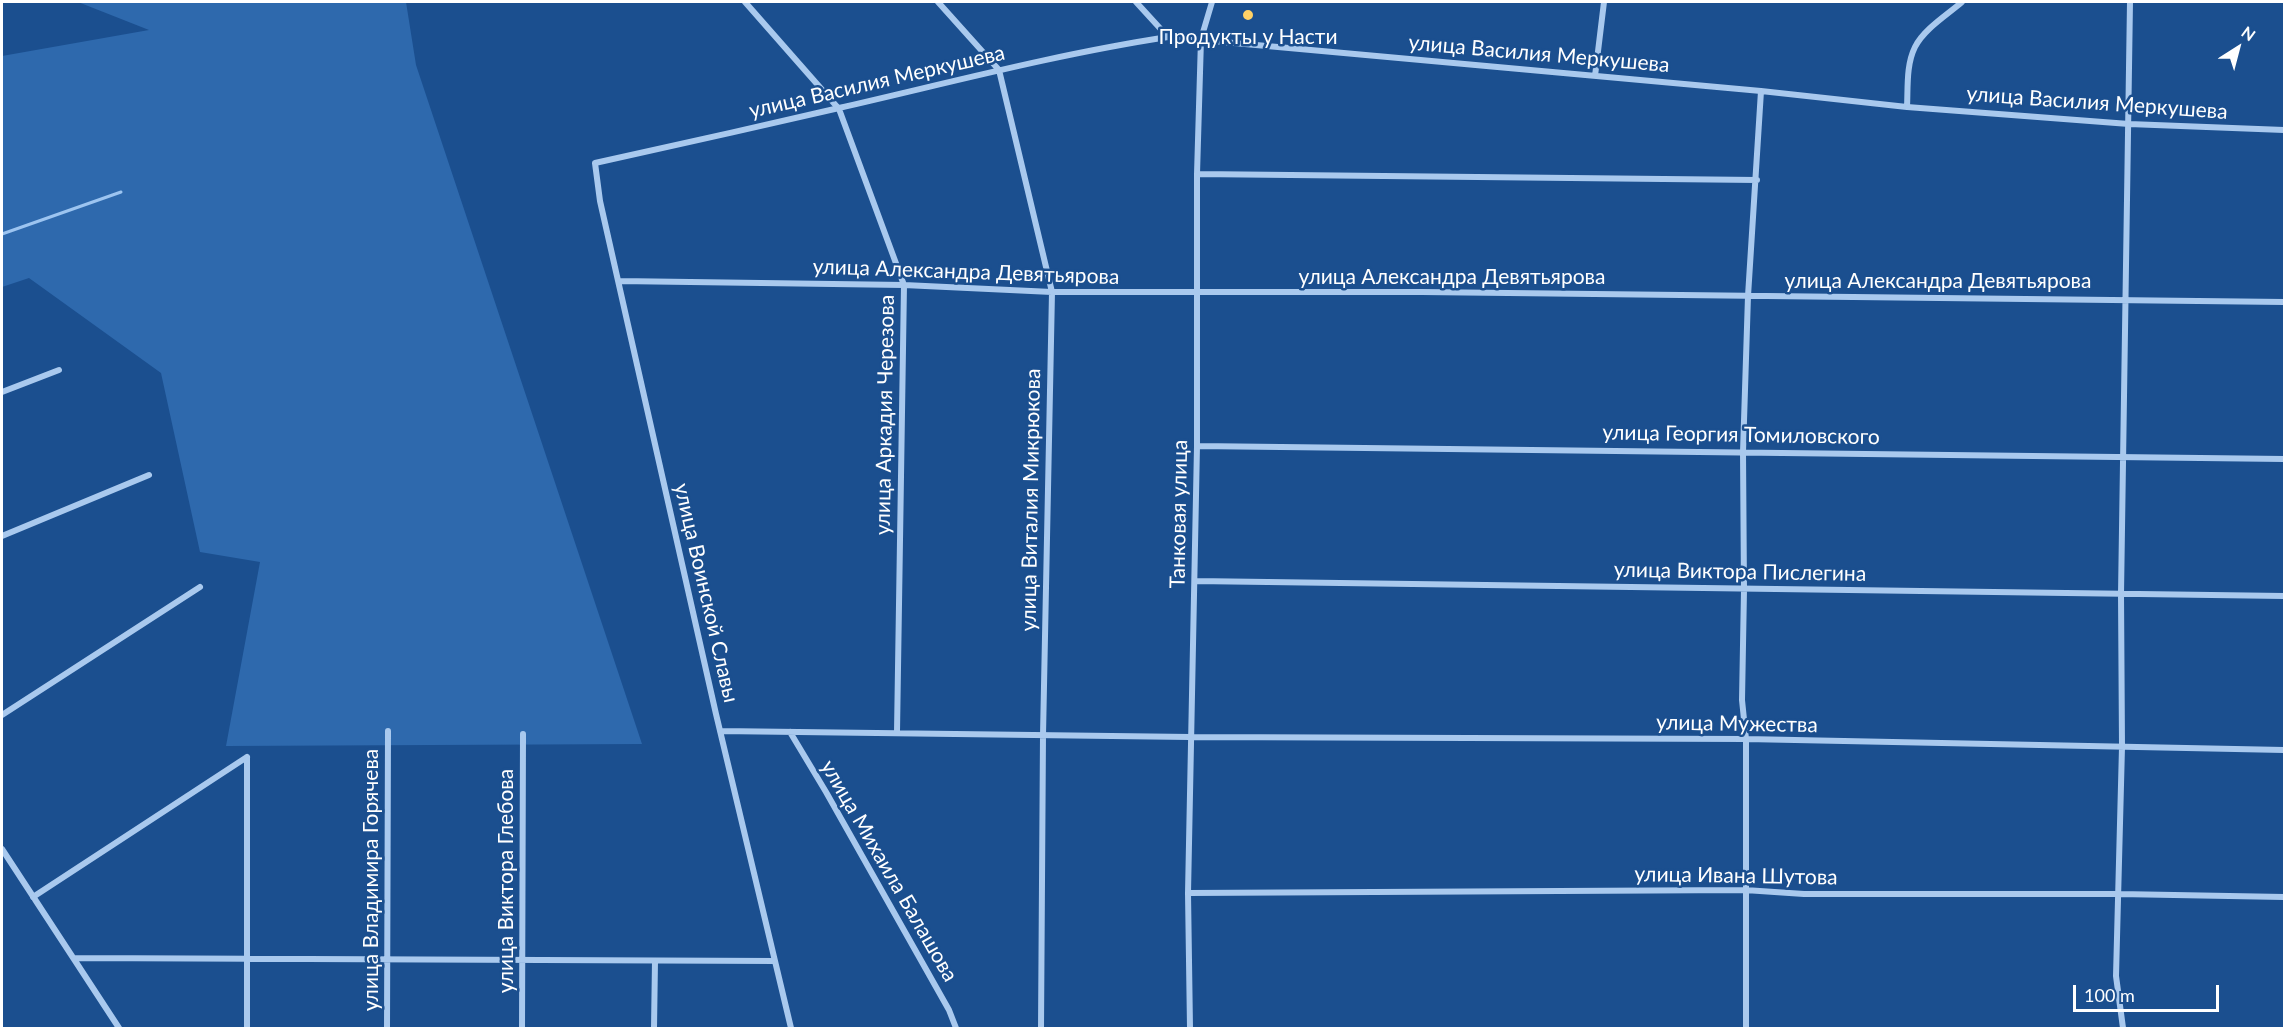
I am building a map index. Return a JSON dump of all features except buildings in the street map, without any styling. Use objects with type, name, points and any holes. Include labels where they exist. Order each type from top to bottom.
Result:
[{"type":"street","name":"улица Аркадия Черезова","points":[[745,2],[839,109],[904,285],[897,732]]},
{"type":"street","name":"улица Виталия Микрюкова","points":[[938,2],[999,70],[1052,292],[1043,735],[1041,1029]]},
{"type":"street","points":[[1136,2],[1168,37]]},
{"type":"street","name":"Танковая улица","points":[[1190,1029],[1188,893],[1197,446],[1197,174],[1201,39],[1212,2]]},
{"type":"street","points":[[1595,76],[1604,2]]},
{"type":"street","points":[[1907,107],[1910,63],[1914,48],[1923,36],[1962,2]]},
{"type":"street","points":[[2123,1029],[2116,976],[2122,747],[2122,456],[2130,2]]},
{"type":"street","name":"улица Василия Меркушева","points":[[595,162],[839,109],[999,70],[1127,43],[1168,37],[1761,91],[1907,107],[2128,124],[2284,130]]},
{"type":"street","points":[[1746,1029],[1746,739],[1742,700],[1743,452],[1748,296],[1761,91]]},
{"type":"street","name":"улица Воинской Славы","points":[[595,162],[600,201],[790,1029]]},
{"type":"street","points":[[1197,174],[1757,180]]},
{"type":"street","name":"улица Александра Девятьярова","points":[[619,281],[904,285],[1052,292],[1422,292],[2284,302]]},
{"type":"street","points":[[2,392],[58,370]]},
{"type":"street","name":"улица Георгия Томиловского","points":[[1197,446],[2284,459]]},
{"type":"street","points":[[2,536],[149,475]]},
{"type":"street","name":"улица Виктора Пислегина","points":[[1195,581],[2284,596]]},
{"type":"street","points":[[2,715],[200,586]]},
{"type":"street","name":"улица Владимира Горячева","points":[[387,1029],[388,731]]},
{"type":"street","name":"улица Мужества","points":[[720,731],[1190,737],[1746,739],[2284,750]]},
{"type":"street","name":"улица Михаила Балашова","points":[[790,732],[949,1010],[956,1029]]},
{"type":"street","name":"улица Виктора Глебова","points":[[522,1029],[523,734]]},
{"type":"street","points":[[33,897],[247,757],[247,1029]]},
{"type":"street","points":[[2,849],[74,958],[116,1027]]},
{"type":"street","name":"улица Ивана Шутова","points":[[1188,893],[1745,890],[1804,894],[2119,894],[2284,897]]},
{"type":"street","points":[[74,958],[775,961]]},
{"type":"street","points":[[654,1029],[655,962]]},
{"type":"shaded area","points":[[78,2],[406,2],[416,65],[642,744],[226,746],[260,562],[200,552],[161,373],[29,278],[2,287],[2,56],[149,30]]},
{"type":"waterway","points":[[2,234],[121,192]]},
{"type":"place","name":"Продукты у Насти","points":[[1248,15]]}]
